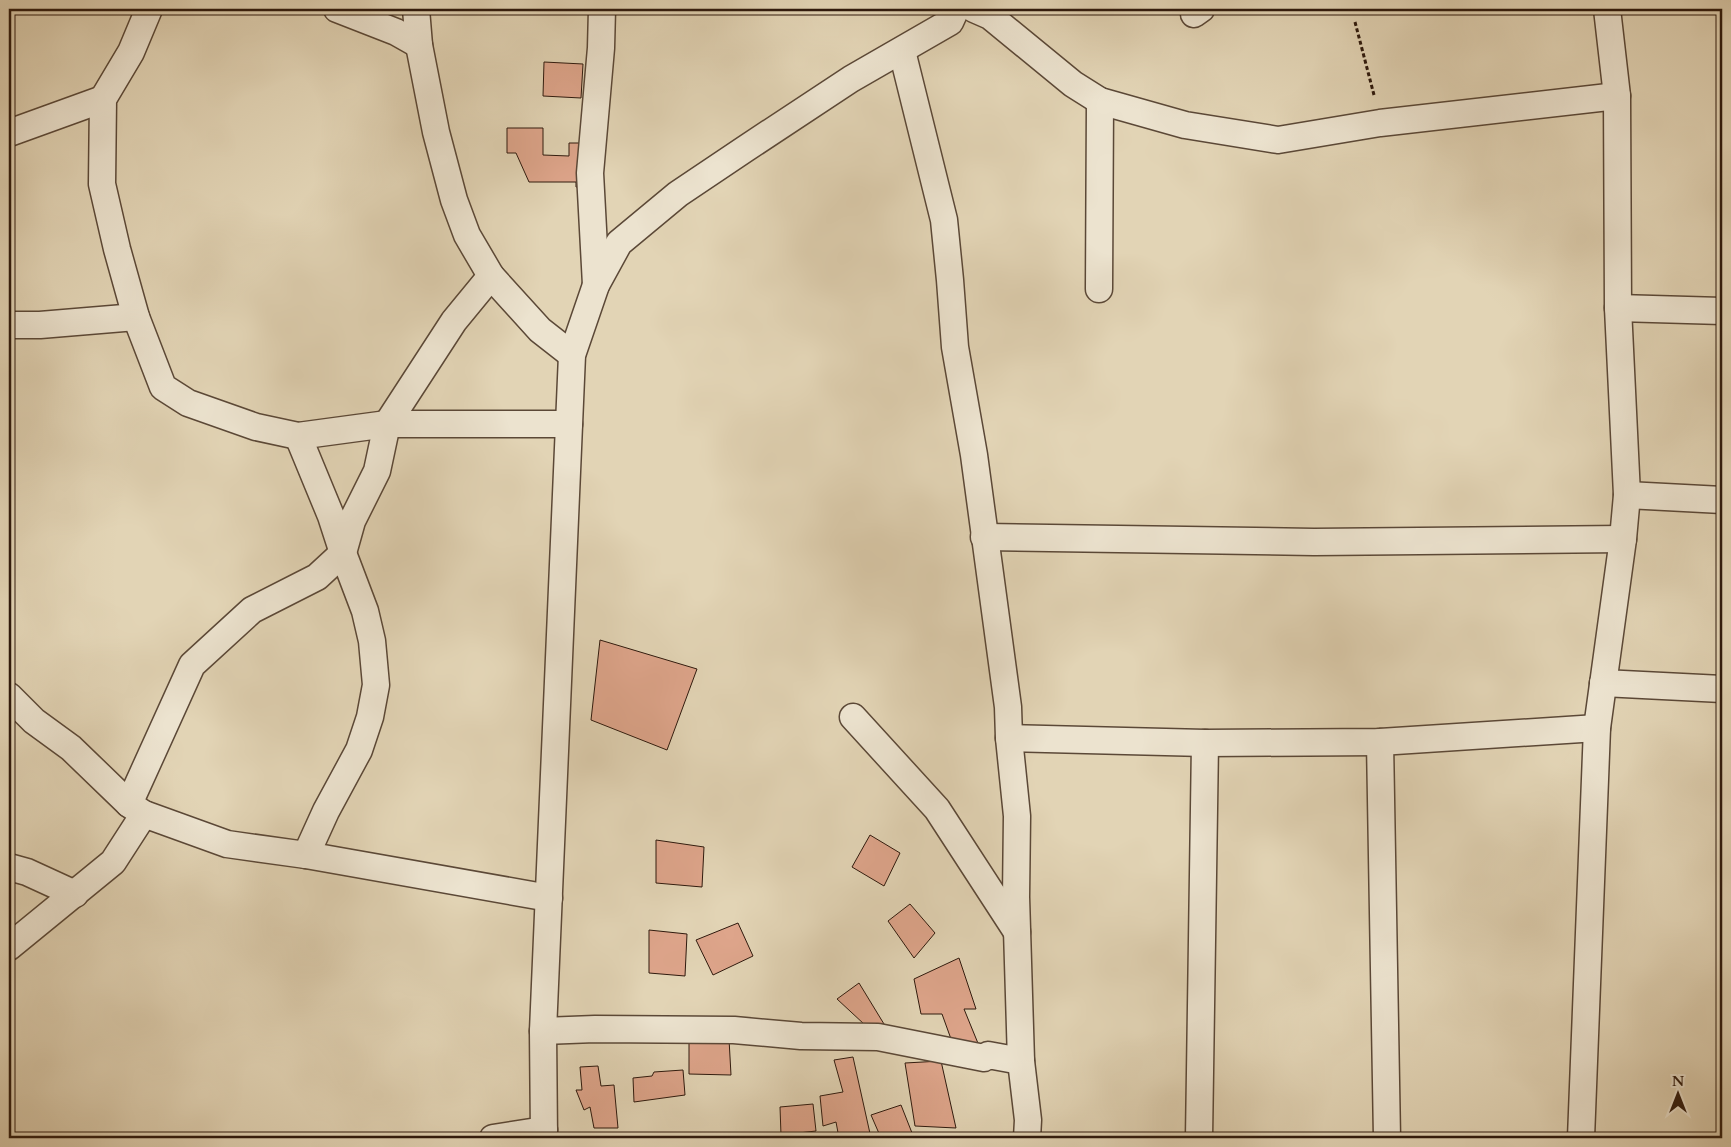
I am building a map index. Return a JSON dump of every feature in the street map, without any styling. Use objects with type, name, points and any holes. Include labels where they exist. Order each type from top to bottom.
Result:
[{"type":"street","points":[[149,9],[131,52],[103,99],[102,184],[116,249],[136,317],[163,387],[188,403],[256,427],[298,436],[387,424],[569,424]]},
{"type":"street","points":[[337,9],[396,32],[419,45]]},
{"type":"street","points":[[416,9],[419,45],[436,132],[454,200],[467,235],[491,276],[540,330],[572,355]]},
{"type":"street","points":[[596,285],[590,173],[602,9]]},
{"type":"street","points":[[493,1138],[544,1134],[543,1031],[572,355],[596,285],[619,243],[678,194],[851,79],[950,22],[956,9]]},
{"type":"street","points":[[974,9],[990,16],[1073,84],[1100,101],[1185,125],[1278,140],[1380,123],[1617,96]]},
{"type":"street","points":[[1581,1138],[1597,728],[1623,538],[1627,495],[1618,308],[1617,96],[1607,9]]},
{"type":"street","points":[[902,51],[944,220],[955,347],[974,455],[1008,707],[1009,738],[1017,816],[1017,933],[1021,1061],[1028,1120],[1027,1138]]},
{"type":"street","points":[[9,133],[103,99]]},
{"type":"street","points":[[1099,289],[1100,101]]},
{"type":"street","points":[[9,947],[113,862],[136,809],[192,666],[252,610],[318,577],[343,554],[352,522],[377,471],[387,424],[454,321],[491,276]]},
{"type":"street","points":[[1618,308],[1722,311]]},
{"type":"street","points":[[9,325],[40,325],[136,317]]},
{"type":"street","points":[[298,436],[331,516],[343,554],[365,611],[372,642],[376,685],[370,717],[359,750],[326,810],[306,855]]},
{"type":"street","points":[[1627,495],[1722,500]]},
{"type":"street","points":[[984,538],[1314,542],[1623,538]]},
{"type":"street","points":[[1603,682],[1722,689]]},
{"type":"street","points":[[9,696],[34,721],[71,748],[136,809],[227,844],[306,855],[549,898]]},
{"type":"street","points":[[853,717],[937,809],[1017,933]]},
{"type":"street","points":[[1009,738],[1205,743],[1380,742],[1597,728]]},
{"type":"street","points":[[1380,742],[1387,1138]]},
{"type":"street","points":[[1199,1138],[1205,743]]},
{"type":"street","points":[[9,867],[28,872],[75,894]]},
{"type":"street","points":[[543,1031],[595,1029],[734,1030],[802,1036],[878,1037],[984,1058],[988,1055],[1021,1061]]},
{"type":"path","points":[[1355,22],[1380,123]]},
{"type":"building","points":[[544,62],[583,64],[581,98],[543,96]]},
{"type":"building","points":[[507,128],[543,128],[543,155],[569,156],[569,143],[583,143],[583,187],[576,187],[576,182],[529,182],[516,153],[507,153]]},
{"type":"building","points":[[600,640],[697,669],[667,750],[591,720]]},
{"type":"building","points":[[870,835],[900,853],[884,886],[852,867]]},
{"type":"building","points":[[656,840],[704,847],[702,887],[656,883]]},
{"type":"building","points":[[910,904],[935,933],[914,958],[888,921]]},
{"type":"building","points":[[738,923],[753,956],[713,975],[696,940]]},
{"type":"building","points":[[649,930],[687,934],[685,976],[649,973]]},
{"type":"building","points":[[959,958],[976,1009],[964,1009],[984,1058],[951,1039],[942,1014],[921,1014],[914,979]]},
{"type":"building","points":[[859,983],[884,1024],[878,1037],[837,999]]},
{"type":"building","points":[[689,1039],[729,1039],[731,1075],[689,1074]]},
{"type":"building","points":[[853,1057],[871,1138],[839,1138],[836,1122],[823,1126],[820,1096],[843,1092],[834,1060]]},
{"type":"building","points":[[941,1061],[956,1128],[915,1126],[905,1063]]},
{"type":"building","points":[[598,1066],[601,1086],[614,1085],[618,1128],[594,1128],[590,1107],[584,1110],[576,1090],[582,1090],[580,1067]]},
{"type":"building","points":[[683,1070],[685,1095],[634,1102],[633,1078],[652,1076],[654,1072]]},
{"type":"building","points":[[813,1104],[816,1131],[781,1135],[780,1107]]},
{"type":"building","points":[[901,1105],[914,1138],[881,1138],[871,1115]]}]
